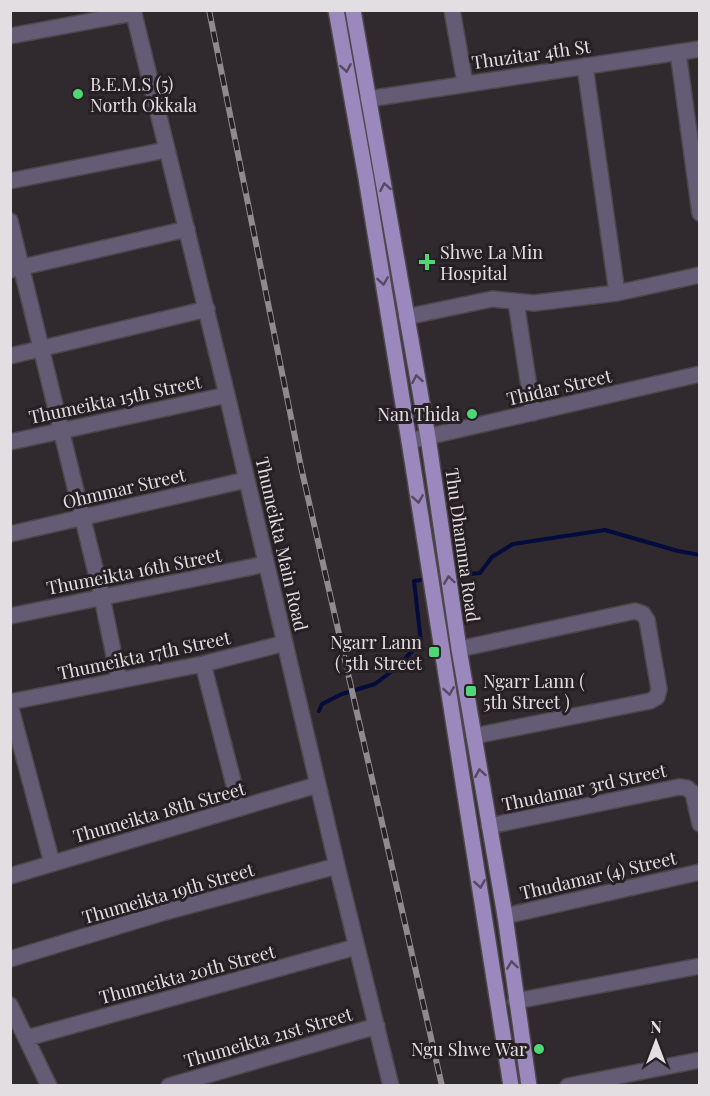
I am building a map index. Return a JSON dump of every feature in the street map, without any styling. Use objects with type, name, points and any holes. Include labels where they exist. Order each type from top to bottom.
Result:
[{"type":"main road","name":"Thu Dhamma Road","points":[[336,10],[378,250],[511,1086]]},
{"type":"main road","name":"Thu Dhamma Road","points":[[353,10],[428,437],[459,649],[505,916],[530,1086]]},
{"type":"street","points":[[452,10],[465,83]]},
{"type":"street","points":[[10,36],[134,12]]},
{"type":"street","name":"Thumeikta Main Road","points":[[134,12],[166,150],[207,309],[317,785],[392,1086]]},
{"type":"street","name":"Thuzitar 4th St","points":[[368,99],[699,49]]},
{"type":"street","points":[[678,52],[699,213]]},
{"type":"street","points":[[585,66],[617,293]]},
{"type":"street","points":[[10,181],[166,150]]},
{"type":"street","points":[[10,221],[16,269],[42,349],[102,597],[119,680]]},
{"type":"street","points":[[16,269],[187,229]]},
{"type":"street","points":[[378,250],[395,248]]},
{"type":"street","points":[[406,317],[492,300],[546,303],[617,293],[699,275]]},
{"type":"street","points":[[516,302],[533,413]]},
{"type":"street","points":[[10,356],[207,309]]},
{"type":"street","name":"Thidar Street","points":[[409,441],[699,374]]},
{"type":"street","name":"Thumeikta 15th Street","points":[[10,442],[227,395]]},
{"type":"street","name":"Ohmmar Street","points":[[10,534],[246,480]]},
{"type":"street","name":"Thumeikta 16th Street","points":[[10,616],[266,564]]},
{"type":"street","points":[[459,649],[634,611],[643,614],[647,620],[659,689],[657,697],[650,701],[474,736]]},
{"type":"street","name":"Thumeikta 17th Street","points":[[10,704],[202,664],[285,643]]},
{"type":"street","points":[[202,664],[240,808]]},
{"type":"street","points":[[10,704],[52,863]]},
{"type":"street","name":"Thumeikta 18th Street","points":[[10,876],[317,785]]},
{"type":"street","name":"Thudamar 3rd Street","points":[[489,826],[679,787],[687,788],[693,793],[699,824]]},
{"type":"street","name":"Thumeikta 19th Street","points":[[10,959],[165,912],[337,866]]},
{"type":"street","name":"Thudamar (4) Street","points":[[505,916],[699,872]]},
{"type":"street","name":"Thumeikta 20th Street","points":[[27,1038],[357,947]]},
{"type":"street","points":[[516,1001],[699,966]]},
{"type":"street","points":[[10,1005],[48,1086]]},
{"type":"street","name":"Thumeikta 21st Street","points":[[169,1086],[377,1026]]},
{"type":"street","points":[[568,1086],[699,1060]]},
{"type":"waterway","points":[[453,576],[480,573],[492,557],[513,544],[605,530],[700,555]]},
{"type":"waterway","points":[[319,711],[322,704],[342,694],[375,684],[396,668],[421,642],[414,581],[428,579]]},
{"type":"railway","points":[[209,10],[301,467],[442,1086]]},
{"type":"place","name":"B.E.M.S (5) North Okkala","points":[[78,94]]},
{"type":"place","name":"Shwe La Min Hospital","points":[[427,262]]},
{"type":"place","name":"Nan Thida","points":[[472,414]]},
{"type":"place","name":"Ngarr Lann ( 5th Street","points":[[434,652]]},
{"type":"place","name":"Ngarr Lann ( 5th Street )","points":[[471,691]]},
{"type":"place","name":"Ngu Shwe War","points":[[539,1049]]}]
